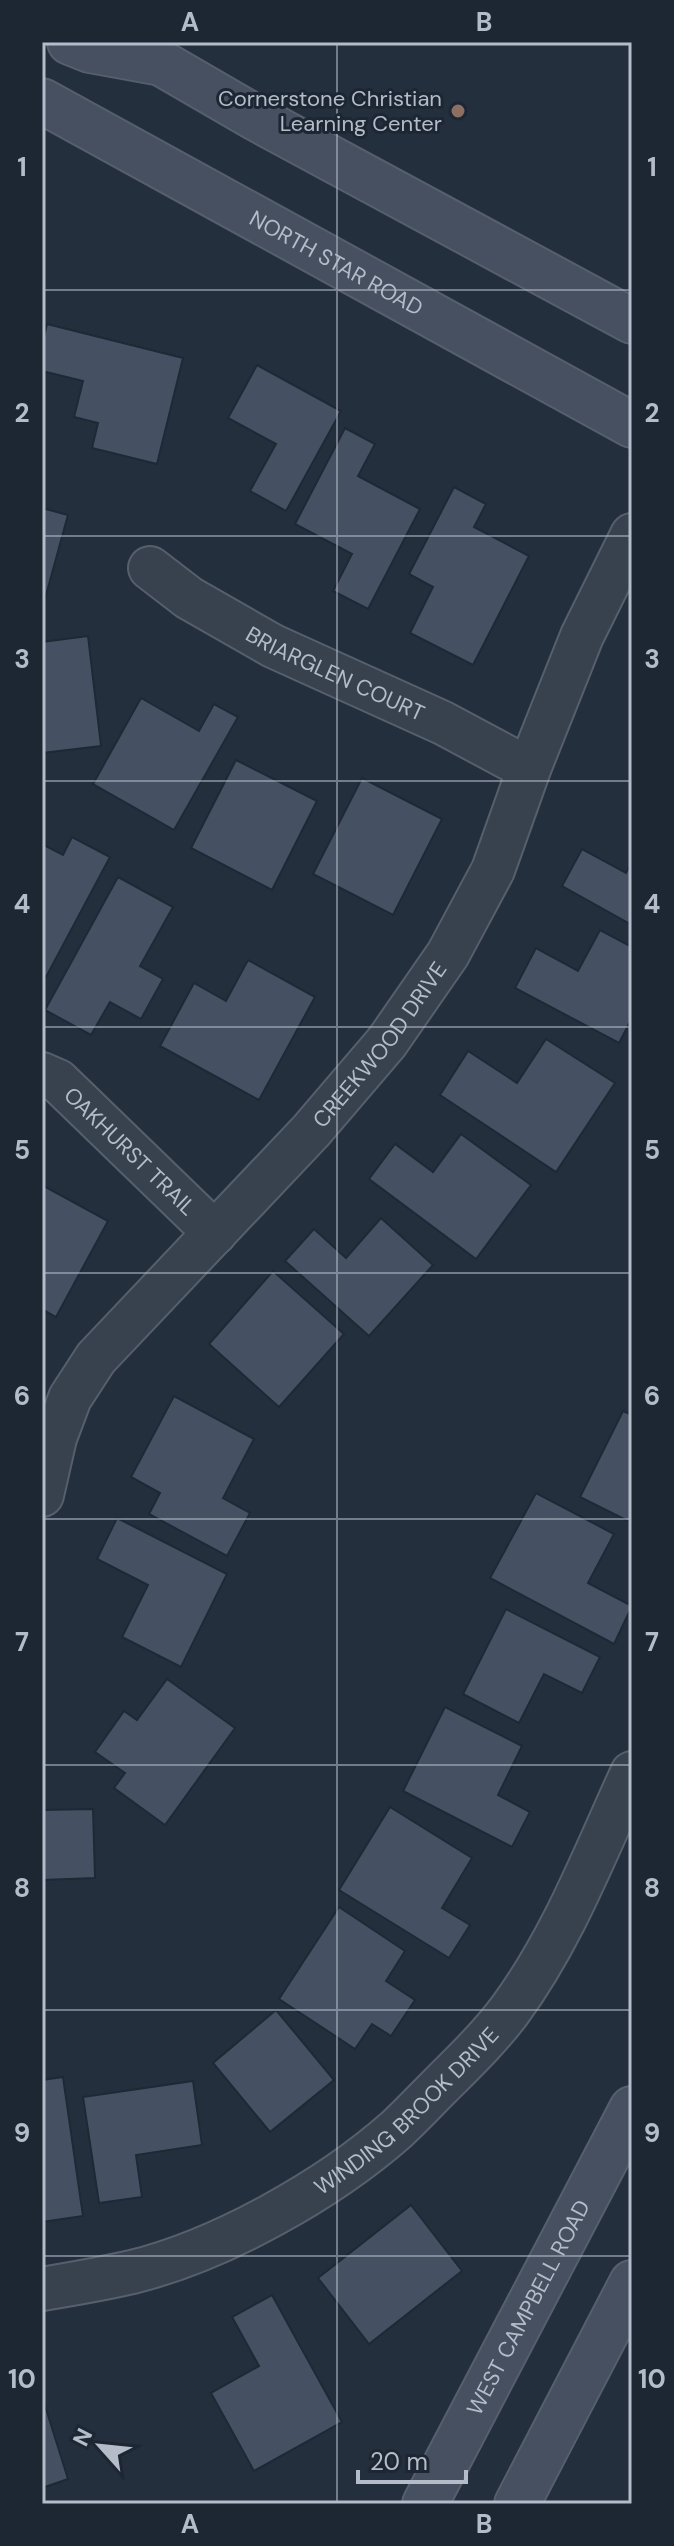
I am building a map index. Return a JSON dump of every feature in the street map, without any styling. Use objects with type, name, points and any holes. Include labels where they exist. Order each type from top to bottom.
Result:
[{"type":"main road","points":[[70,42],[90,50],[142,52],[632,321]]},
{"type":"main road","name":"NORTH STAR ROAD","points":[[42,101],[632,425]]},
{"type":"main road","name":"WEST CAMPBELL ROAD","points":[[425,2504],[632,2109]]},
{"type":"main road","points":[[517,2504],[632,2283]]},
{"type":"street","name":"CREEKWOOD DRIVE","points":[[42,1495],[55,1438],[70,1398],[96,1358],[311,1131],[387,1042],[448,954],[493,870],[582,636],[632,535]]},
{"type":"street","name":"BRIARGLEN COURT","points":[[150,568],[189,598],[273,646],[443,723],[529,769]]},
{"type":"street","name":"OAKHURST TRAIL","points":[[42,1074],[58,1081],[215,1233]]},
{"type":"street","name":"WINDING BROOK DRIVE","points":[[42,2289],[134,2272],[198,2250],[277,2213],[340,2172],[396,2130],[509,2011],[553,1941],[582,1885],[632,1773]]},
{"type":"building","points":[[47,324],[183,358],[157,464],[92,448],[98,423],[74,417],[83,381],[42,371],[42,345]]},
{"type":"building","points":[[257,365],[341,411],[286,511],[250,491],[276,444],[228,418]]},
{"type":"building","points":[[345,428],[375,444],[358,476],[420,509],[368,609],[333,591],[352,554],[295,524]]},
{"type":"building","points":[[454,487],[486,504],[474,527],[529,556],[473,665],[410,633],[433,587],[409,574]]},
{"type":"building","points":[[42,508],[68,515],[43,606],[42,606]]},
{"type":"building","points":[[88,636],[101,746],[42,753],[42,642]]},
{"type":"building","points":[[141,698],[199,731],[214,704],[238,717],[174,830],[93,784]]},
{"type":"building","points":[[236,760],[317,801],[272,890],[191,848]]},
{"type":"building","points":[[362,778],[442,819],[393,915],[313,874]]},
{"type":"building","points":[[72,837],[110,857],[46,977],[42,975],[42,844],[63,855]]},
{"type":"building","points":[[582,849],[626,873],[632,862],[632,925],[562,886]]},
{"type":"building","points":[[118,877],[173,907],[140,966],[163,979],[141,1019],[110,1002],[91,1035],[45,1010]]},
{"type":"building","points":[[600,930],[632,947],[632,1018],[619,1043],[515,988],[536,948],[578,971]]},
{"type":"building","points":[[248,960],[315,997],[259,1100],[160,1046],[194,983],[226,1001]]},
{"type":"building","points":[[546,1039],[615,1083],[556,1172],[440,1095],[468,1051],[517,1083]]},
{"type":"building","points":[[461,1134],[531,1185],[476,1259],[369,1179],[395,1144],[433,1172]]},
{"type":"building","points":[[42,1185],[108,1221],[56,1317],[42,1309]]},
{"type":"building","points":[[381,1218],[433,1265],[369,1336],[285,1261],[314,1229],[346,1258]]},
{"type":"building","points":[[273,1271],[344,1334],[279,1407],[209,1344]]},
{"type":"building","points":[[174,1396],[254,1439],[223,1498],[250,1513],[227,1556],[149,1514],[160,1493],[131,1477]]},
{"type":"building","points":[[623,1411],[632,1415],[632,1523],[580,1497]]},
{"type":"building","points":[[536,1493],[614,1534],[588,1583],[632,1606],[614,1644],[490,1578]]},
{"type":"building","points":[[117,1518],[227,1574],[181,1667],[122,1637],[148,1585],[97,1559]]},
{"type":"building","points":[[506,1609],[600,1657],[582,1693],[544,1674],[519,1723],[463,1694]]},
{"type":"building","points":[[167,1679],[235,1728],[165,1825],[114,1788],[125,1773],[95,1752],[124,1711],[137,1720]]},
{"type":"building","points":[[445,1707],[522,1746],[498,1795],[530,1812],[512,1847],[403,1791]]},
{"type":"building","points":[[390,1807],[472,1858],[442,1908],[470,1925],[449,1958],[339,1890]]},
{"type":"building","points":[[93,1809],[95,1878],[42,1880],[42,1810]]},
{"type":"building","points":[[339,1907],[405,1951],[386,1981],[415,2000],[391,2036],[372,2024],[355,2049],[279,1999]]},
{"type":"building","points":[[276,2010],[334,2080],[270,2132],[213,2063]]},
{"type":"building","points":[[63,2077],[83,2216],[42,2222],[42,2080]]},
{"type":"building","points":[[193,2081],[202,2145],[136,2155],[142,2197],[99,2203],[83,2097]]},
{"type":"building","points":[[411,2205],[462,2271],[369,2344],[318,2278]]},
{"type":"building","points":[[272,2295],[342,2422],[254,2471],[211,2393],[259,2366],[232,2317]]},
{"type":"building","points":[[42,2396],[68,2479],[42,2488]]},
{"type":"place","name":"Cornerstone Christian Learning Center","points":[[458,111]]}]
